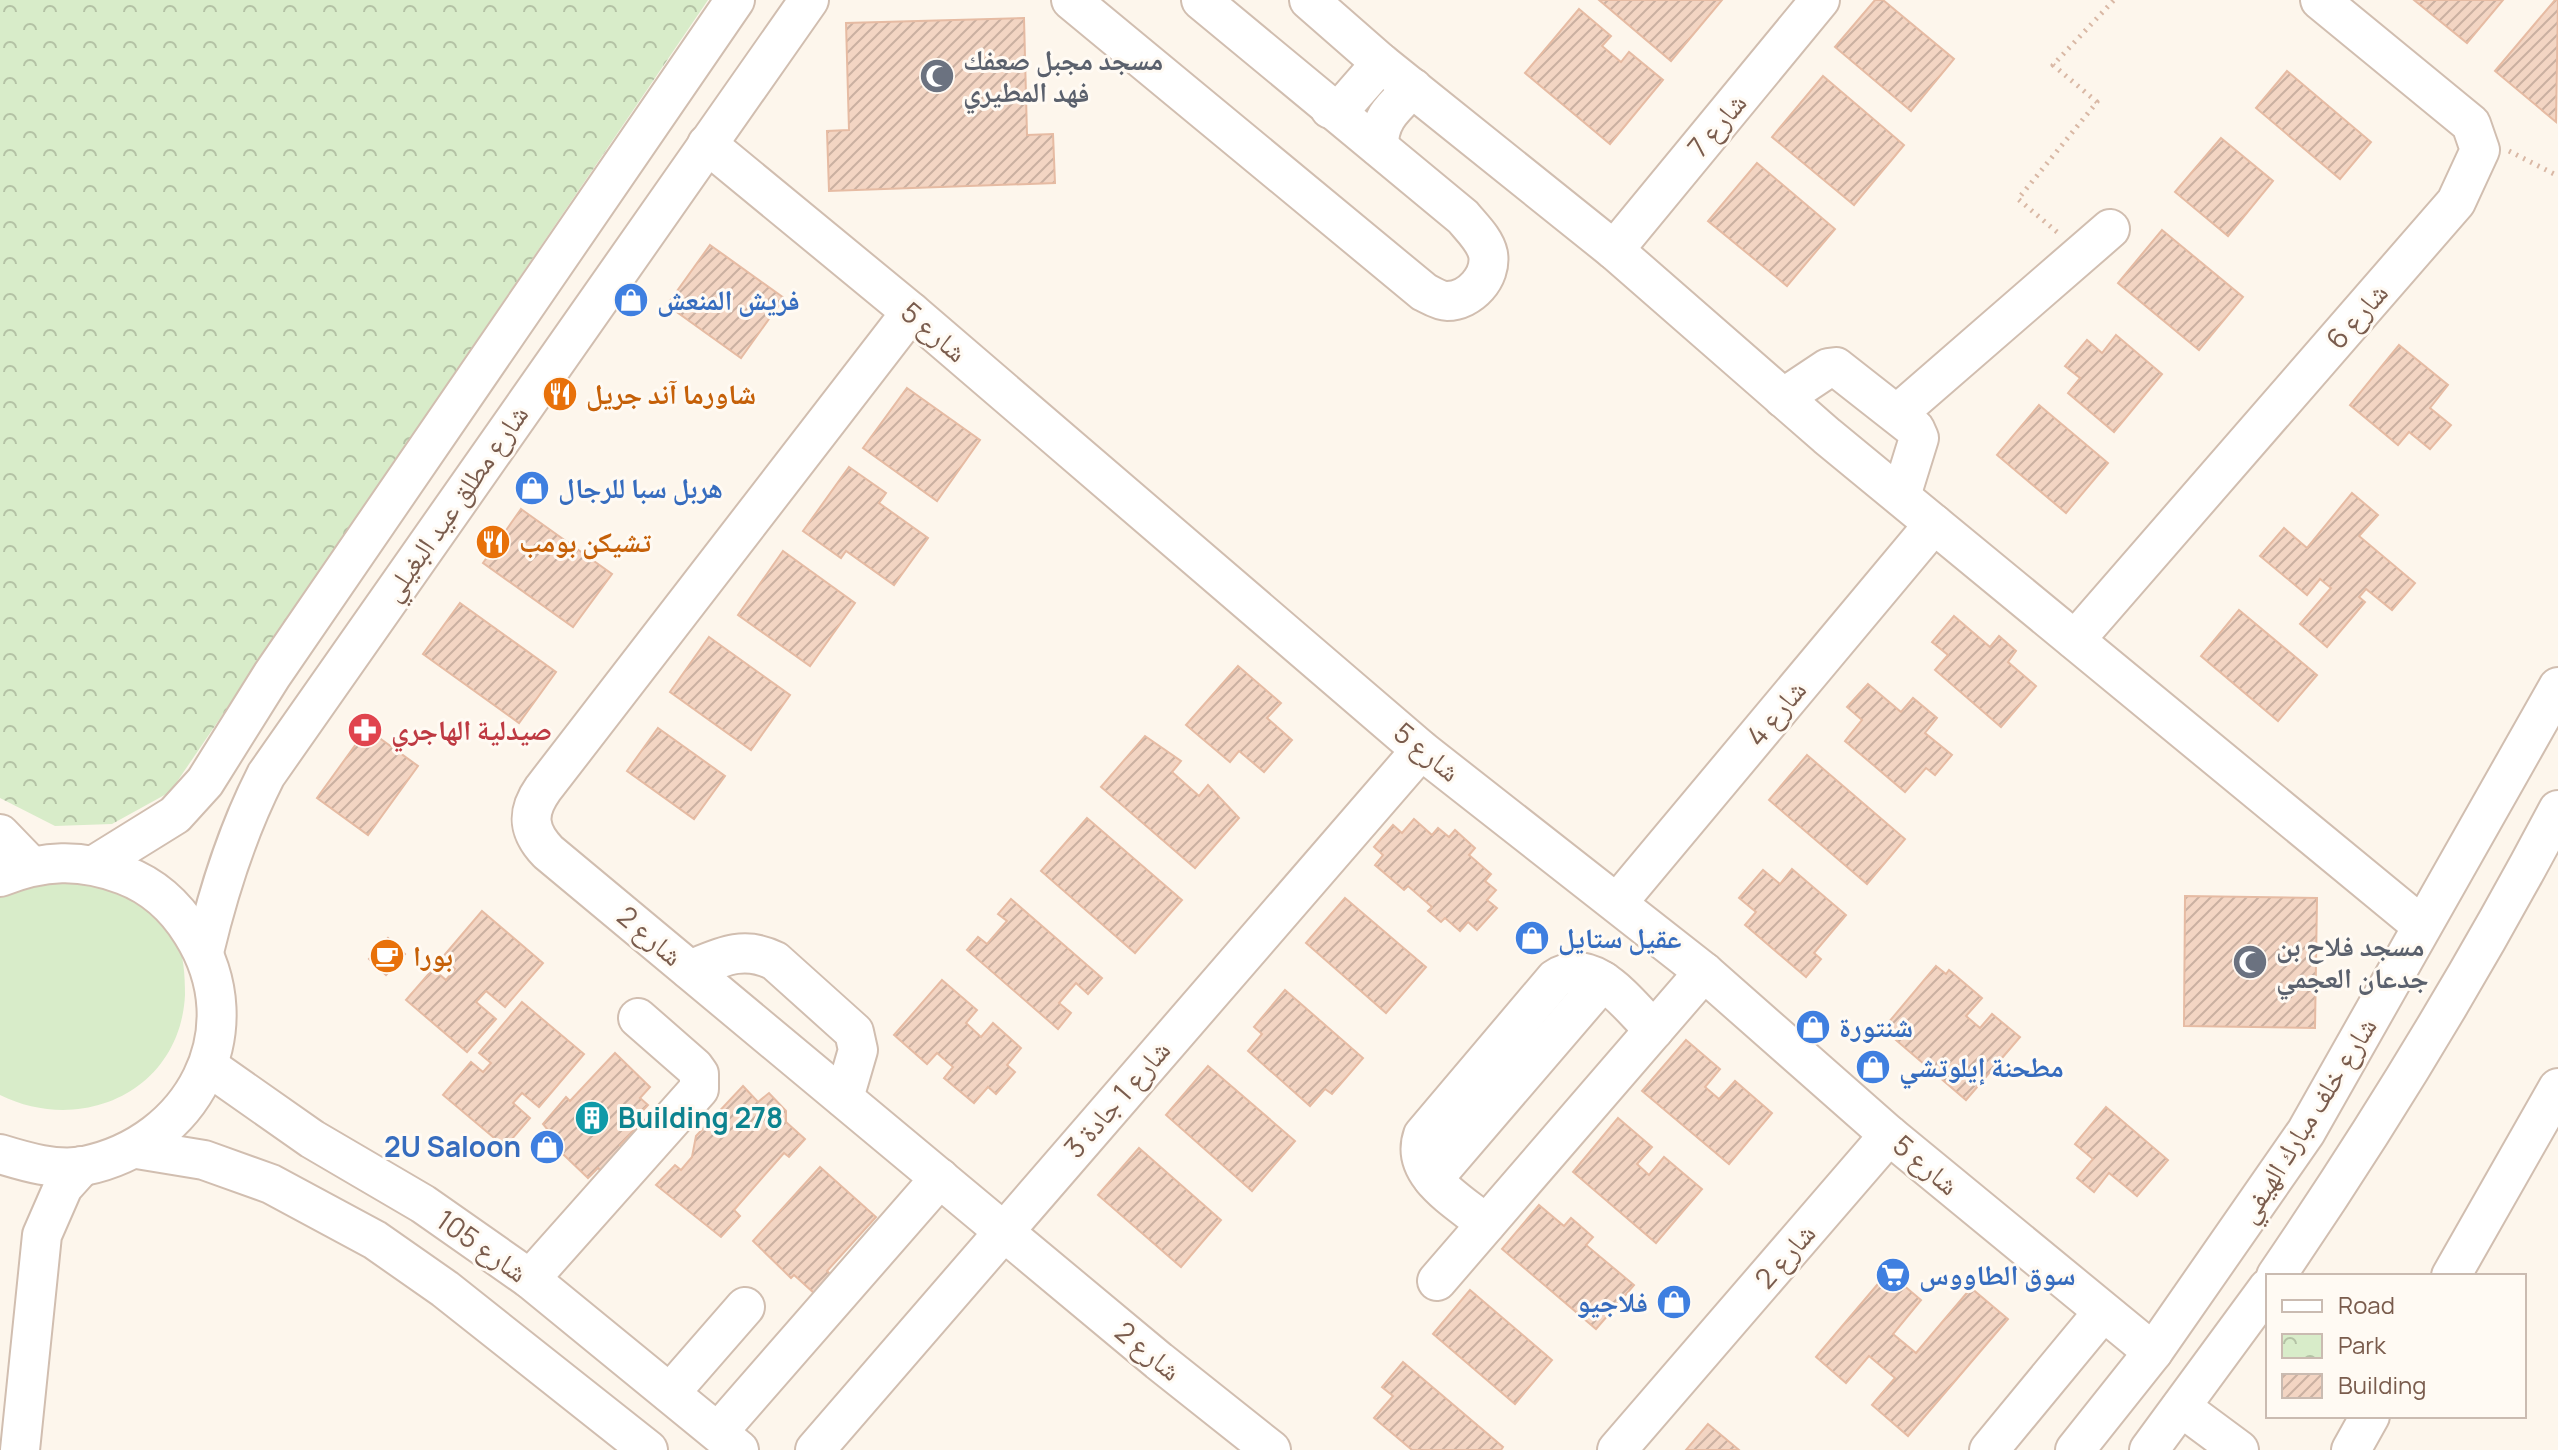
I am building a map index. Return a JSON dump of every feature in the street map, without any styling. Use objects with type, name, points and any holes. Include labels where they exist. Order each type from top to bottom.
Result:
[{"type":"street","name":"شارع مطلق عيد البغيلي","points":[[96,864],[175,815],[205,782],[280,662],[735,0]]},
{"type":"street","name":"شارع مطلق عيد البغيلي","points":[[204,952],[221,881],[244,819],[266,775],[809,0]]},
{"type":"street","points":[[1071,0],[1424,292],[1446,301],[1467,296],[1485,278],[1489,255],[1483,241],[1463,217],[1201,0]]},
{"type":"street","points":[[1309,0],[1381,63],[1614,250],[1783,398],[1934,524],[2422,926]]},
{"type":"street","name":"شارع 7","points":[[1614,250],[1820,0]]},
{"type":"street","points":[[2320,0],[2471,124],[2480,150]]},
{"type":"street","points":[[1330,109],[1346,103],[1381,63]]},
{"type":"street","points":[[1379,147],[1378,131],[1386,115],[1413,88]]},
{"type":"street","name":"شارع 5","points":[[707,144],[911,312],[1421,750],[1704,972],[1889,1135],[2153,1352]]},
{"type":"street","name":"شارع 6","points":[[2075,640],[2456,202],[2480,150]]},
{"type":"street","points":[[1897,414],[2110,229]]},
{"type":"street","name":"شارع 2","points":[[911,312],[533,804],[530,822],[535,839],[1002,1230],[1271,1450]]},
{"type":"street","points":[[1783,398],[1828,368],[1836,367],[1897,414],[1915,429],[1919,438],[1901,496]]},
{"type":"street","name":"شارع 4","points":[[1618,902],[1934,524]]},
{"type":"street","name":"شارع خلف مبارك الهيفي","points":[[2075,1450],[2153,1352],[2306,1132],[2558,687]]},
{"type":"street","name":"شارع 1 جادة 3","points":[[815,1450],[1002,1230],[1421,750]]},
{"type":"street","name":"شارع خلف مبارك الهيفي","points":[[2277,1274],[2409,1076],[2496,928],[2558,810]]},
{"type":"street","points":[[0,834],[15,871],[72,861],[96,864],[141,882],[178,912],[204,952],[215,990],[216,1030],[208,1066],[191,1099],[175,1118],[137,1149],[82,1166],[40,1166],[0,1154]]},
{"type":"street","points":[[690,970],[739,952],[762,955],[775,961],[854,1032],[858,1050],[844,1098]]},
{"type":"street","points":[[1437,1281],[1704,972]]},
{"type":"street","points":[[1486,1224],[1433,1179],[1603,981],[1654,1030]]},
{"type":"street","points":[[530,1279],[699,1089],[699,1074],[694,1067],[638,1018]]},
{"type":"street","name":"شارع 105","points":[[208,1066],[312,1139],[423,1204],[530,1279],[729,1441]]},
{"type":"street","points":[[2452,1274],[2558,1088]]},
{"type":"street","name":"شارع 2","points":[[1617,1450],[1889,1135]]},
{"type":"street","name":"شارع 105","points":[[137,1149],[204,1160],[271,1184],[375,1240],[445,1289],[648,1450]]},
{"type":"street","points":[[20,1450],[42,1235],[63,1187],[82,1166]]},
{"type":"street","points":[[729,1441],[940,1178]]},
{"type":"street","points":[[2149,1450],[2266,1291]]},
{"type":"street","points":[[670,1393],[745,1307]]},
{"type":"street","points":[[1989,1450],[2103,1312]]},
{"type":"street","points":[[2181,1407],[2239,1450]]},
{"type":"street","points":[[2351,1450],[2369,1418]]},
{"type":"path","points":[[2082,254],[2018,199],[2097,102],[2053,65],[2114,0]]},
{"type":"path","points":[[2480,150],[2508,151],[2558,176]]},
{"type":"green space","points":[[0,0],[708,0],[170,792],[112,824],[55,826],[0,798]]},
{"type":"green space","points":[[120,877],[164,920],[180,949],[185,995],[179,1029],[165,1057],[146,1080],[121,1096],[93,1107],[62,1110],[31,1106],[0,1095],[0,880]]},
{"type":"building","points":[[1599,0],[1722,0],[1671,61]]},
{"type":"building","points":[[1875,0],[1883,0],[1954,59],[1911,111],[1835,47]]},
{"type":"building","points":[[2414,0],[2503,0],[2467,43]]},
{"type":"building","points":[[2558,0],[2556,122],[2495,71]]},
{"type":"building","points":[[1579,9],[1611,36],[1602,46],[1621,62],[1629,52],[1663,80],[1610,144],[1525,73]]},
{"type":"building","name":"مسجد مجبل صعفك فهد المطيري","points":[[1024,18],[1027,135],[1053,134],[1055,183],[829,191],[827,131],[849,130],[846,23]]},
{"type":"building","points":[[2287,71],[2371,142],[2340,179],[2256,108]]},
{"type":"building","points":[[1823,76],[1904,145],[1854,205],[1772,137]]},
{"type":"building","points":[[2221,138],[2273,181],[2228,236],[2175,192]]},
{"type":"building","points":[[1757,163],[1835,229],[1787,286],[1708,221]]},
{"type":"building","points":[[2162,230],[2243,297],[2199,350],[2118,283]]},
{"type":"building","points":[[710,245],[784,298],[741,358],[667,305]]},
{"type":"building","points":[[2116,335],[2162,374],[2114,432],[2068,393],[2080,378],[2065,366],[2087,340],[2102,353]]},
{"type":"building","points":[[2399,345],[2448,385],[2430,408],[2451,425],[2430,449],[2409,432],[2398,445],[2350,405]]},
{"type":"building","points":[[907,388],[980,440],[937,501],[863,448]]},
{"type":"building","points":[[2039,405],[2108,463],[2066,513],[1997,455]]},
{"type":"building","points":[[849,467],[886,493],[879,503],[928,538],[894,585],[846,551],[841,558],[803,531]]},
{"type":"building","points":[[2352,493],[2378,515],[2359,536],[2415,583],[2392,610],[2366,589],[2359,597],[2365,602],[2327,647],[2300,624],[2331,588],[2320,579],[2307,595],[2260,556],[2284,528],[2307,548]]},
{"type":"building","points":[[521,509],[612,574],[573,627],[483,563]]},
{"type":"building","points":[[783,551],[855,603],[810,666],[738,615]]},
{"type":"building","points":[[460,603],[556,672],[519,723],[423,654]]},
{"type":"building","points":[[2239,610],[2317,675],[2278,721],[2201,656]]},
{"type":"building","points":[[1954,616],[1990,647],[1999,636],[2016,651],[2008,662],[2036,686],[2001,727],[1935,670],[1948,655],[1932,642]]},
{"type":"building","points":[[709,637],[790,695],[751,750],[670,692]]},
{"type":"building","points":[[1238,666],[1281,703],[1267,718],[1292,740],[1264,772],[1239,751],[1230,762],[1186,725]]},
{"type":"building","points":[[1868,684],[1901,712],[1913,698],[1937,718],[1925,733],[1952,755],[1935,775],[1926,768],[1905,792],[1845,741],[1862,720],[1847,707]]},
{"type":"building","points":[[658,728],[725,776],[694,819],[627,771]]},
{"type":"building","points":[[367,729],[418,766],[368,835],[317,798]]},
{"type":"building","points":[[1145,736],[1181,761],[1172,772],[1199,796],[1208,785],[1239,818],[1195,868],[1101,787]]},
{"type":"building","points":[[1807,755],[1905,839],[1867,884],[1769,800]]},
{"type":"building","points":[[1087,818],[1182,900],[1135,953],[1041,871]]},
{"type":"building","points":[[1414,819],[1432,835],[1438,828],[1449,837],[1455,830],[1475,848],[1469,855],[1491,874],[1485,881],[1496,890],[1487,900],[1497,908],[1477,930],[1468,922],[1460,931],[1445,918],[1441,922],[1428,911],[1432,907],[1408,886],[1404,890],[1375,865],[1383,855],[1374,847],[1393,825],[1402,833]]},
{"type":"building","points":[[1792,869],[1846,915],[1814,953],[1821,959],[1806,977],[1745,925],[1756,912],[1739,898],[1763,870],[1780,884]]},
{"type":"building","name":"مسجد فلاح بن جدعان العجمي","points":[[2185,896],[2317,898],[2315,1028],[2184,1026]]},
{"type":"building","points":[[1345,898],[1426,967],[1386,1013],[1306,943]]},
{"type":"building","points":[[1011,899],[1102,978],[1088,994],[1076,983],[1059,1003],[1071,1013],[1058,1029],[967,950],[978,937],[987,944],[1007,921],[998,914]]},
{"type":"building","points":[[482,911],[543,963],[505,1007],[486,991],[476,1002],[496,1019],[467,1052],[406,1000],[433,969],[446,980],[455,969],[442,958]]},
{"type":"building","name":"بورا","points":[[388,938],[405,954],[386,975],[369,959]]},
{"type":"building","points":[[1936,966],[1946,974],[1949,970],[1982,998],[1966,1016],[1980,1028],[1992,1014],[2020,1037],[1966,1100],[1883,1029]]},
{"type":"building","points":[[942,980],[977,1010],[966,1023],[981,1037],[993,1023],[1021,1048],[1007,1065],[1015,1072],[996,1094],[988,1087],[974,1103],[944,1078],[953,1067],[937,1053],[927,1064],[894,1035]]},
{"type":"building","points":[[1285,990],[1363,1058],[1332,1094],[1325,1089],[1310,1106],[1248,1051],[1262,1034],[1254,1027]]},
{"type":"building","points":[[522,1002],[584,1054],[539,1107],[522,1093],[513,1103],[530,1118],[505,1147],[443,1095],[471,1062],[483,1072],[491,1063],[479,1053]]},
{"type":"building","points":[[1686,1040],[1720,1069],[1705,1087],[1719,1099],[1735,1081],[1772,1113],[1729,1164],[1642,1091]]},
{"type":"building","name":"Building 278","points":[[615,1053],[650,1087],[640,1098],[648,1105],[629,1125],[634,1130],[620,1145],[627,1150],[604,1174],[598,1168],[588,1178],[543,1135],[548,1130],[543,1124],[566,1097],[570,1101]]},
{"type":"building","points":[[1208,1066],[1295,1141],[1252,1191],[1166,1115]]},
{"type":"building","points":[[743,1086],[758,1102],[769,1093],[786,1111],[786,1122],[805,1139],[789,1157],[784,1153],[734,1210],[740,1216],[721,1237],[656,1185],[675,1165],[681,1170],[692,1157],[696,1136]]},
{"type":"building","points":[[2106,1107],[2168,1160],[2137,1196],[2109,1173],[2094,1192],[2077,1178],[2093,1159],[2075,1144]]},
{"type":"building","points":[[1618,1118],[1652,1147],[1637,1164],[1649,1175],[1664,1157],[1702,1189],[1656,1243],[1573,1172]]},
{"type":"building","points":[[1139,1148],[1221,1220],[1181,1267],[1098,1195]]},
{"type":"building","points":[[820,1167],[876,1217],[827,1271],[831,1275],[814,1293],[794,1275],[791,1278],[753,1241]]},
{"type":"building","points":[[1539,1205],[1564,1226],[1571,1218],[1593,1237],[1586,1245],[1634,1285],[1596,1329],[1502,1249]]},
{"type":"building","points":[[1888,1272],[1921,1300],[1893,1334],[1916,1353],[1971,1288],[2008,1319],[1908,1436],[1872,1405],[1895,1378],[1869,1356],[1846,1383],[1816,1357]]},
{"type":"building","points":[[1470,1290],[1552,1360],[1515,1404],[1433,1334]]},
{"type":"building","points":[[1403,1362],[1503,1447],[1501,1450],[1412,1450],[1374,1418],[1393,1396],[1382,1387]]},
{"type":"building","points":[[1708,1424],[1739,1450],[1686,1450]]},
{"type":"place","name":"مسجد مجبل صعفك فهد المطيري","points":[[937,76]]},
{"type":"place","name":"فريش المنعش","points":[[631,300]]},
{"type":"place","name":"شاورما آند جريل","points":[[560,394]]},
{"type":"place","name":"هربل سبا للرجال","points":[[532,488]]},
{"type":"place","name":"تشيكن بومب","points":[[493,542]]},
{"type":"place","name":"صيدلية الهاجري","points":[[365,730]]},
{"type":"place","name":"عقيل ستايل","points":[[1532,938]]},
{"type":"place","name":"بورا","points":[[387,956]]},
{"type":"place","name":"مسجد فلاح بن جدعان العجمي","points":[[2250,962]]},
{"type":"place","name":"شنتورة","points":[[1813,1027]]},
{"type":"place","name":"مطحنة إيلوتشي","points":[[1873,1067]]},
{"type":"place","name":"Building 278","points":[[592,1118]]},
{"type":"place","name":"2U Saloon","points":[[547,1147]]},
{"type":"place","name":"سوق الطاووس","points":[[1893,1275]]},
{"type":"place","name":"فلاجيو","points":[[1674,1302]]}]
